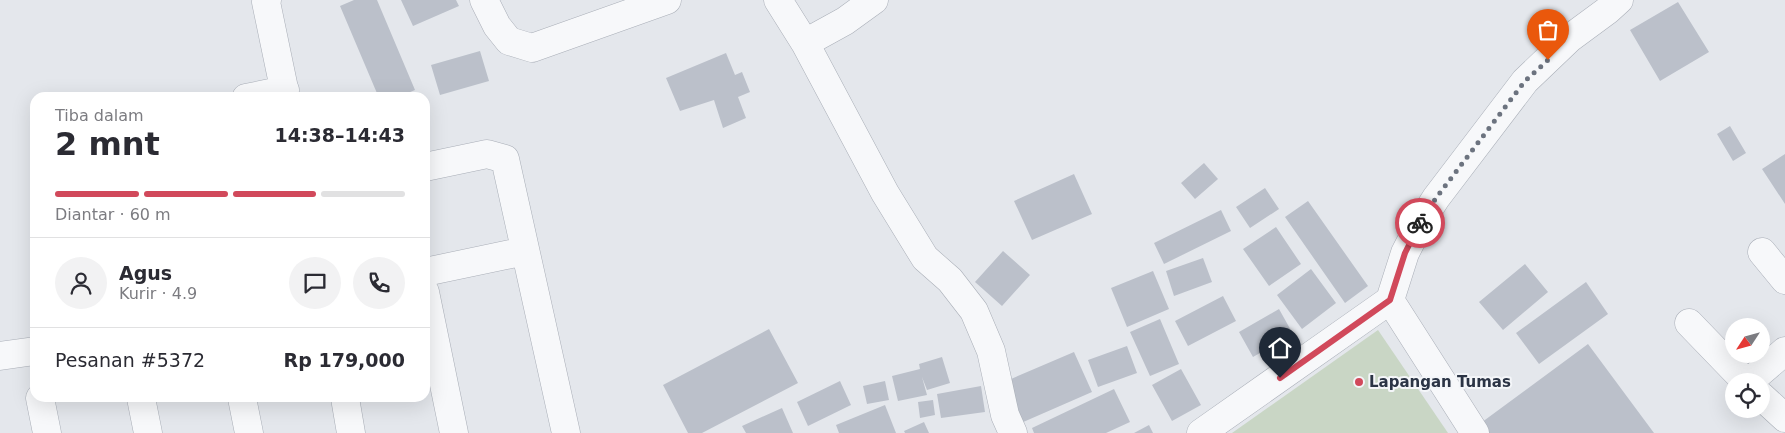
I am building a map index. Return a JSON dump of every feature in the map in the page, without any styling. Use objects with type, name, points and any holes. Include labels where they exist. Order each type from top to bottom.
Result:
[{"type":"street","points":[[267,0],[285,92]]},
{"type":"street","points":[[484,0],[497,26],[509,41],[532,48],[667,0]]},
{"type":"street","points":[[778,0],[805,43],[890,202],[926,258],[950,280],[974,311],[991,351],[1005,415],[1013,433]]},
{"type":"street","points":[[805,43],[845,21],[874,0]]},
{"type":"street","points":[[1201,433],[1390,300],[1405,253],[1422,220],[1436,198],[1525,81],[1570,38],[1619,0]]},
{"type":"street","points":[[430,166],[487,154],[505,159],[566,433]]},
{"type":"street","points":[[430,271],[525,251]]},
{"type":"street","points":[[1762,252],[1785,280]]},
{"type":"street","points":[[1390,300],[1475,433]]},
{"type":"street","points":[[430,316],[454,433]]},
{"type":"street","points":[[1689,323],[1737,373]]},
{"type":"street","points":[[1759,373],[1785,351]]},
{"type":"street","points":[[0,356],[30,357]]},
{"type":"street","points":[[41,402],[47,433]]},
{"type":"street","points":[[142,402],[148,433]]},
{"type":"street","points":[[243,402],[249,433]]},
{"type":"street","points":[[345,402],[351,433]]},
{"type":"street","points":[[1770,404],[1785,418]]},
{"type":"green space","name":"Lapangan Tumas","points":[[1378,330],[1448,433],[1232,433]]},
{"type":"building","points":[[354,0],[377,0],[415,90],[410,92],[376,92],[340,6]]},
{"type":"building","points":[[401,0],[456,0],[459,6],[413,26]]},
{"type":"building","points":[[1678,2],[1709,52],[1660,81],[1630,30]]},
{"type":"building","points":[[480,51],[489,81],[440,95],[431,65]]},
{"type":"building","points":[[726,53],[735,75],[742,72],[750,92],[738,97],[746,118],[723,128],[714,100],[680,111],[666,78]]},
{"type":"building","points":[[1730,126],[1746,153],[1733,161],[1717,134]]},
{"type":"building","points":[[1785,154],[1785,204],[1762,169]]},
{"type":"building","points":[[1204,163],[1218,179],[1195,199],[1181,183]]},
{"type":"building","points":[[1074,174],[1092,214],[1032,240],[1014,201]]},
{"type":"building","points":[[1265,188],[1279,209],[1250,228],[1236,207]]},
{"type":"building","points":[[1308,201],[1368,286],[1345,303],[1285,217]]},
{"type":"building","points":[[1221,210],[1231,231],[1164,264],[1154,243]]},
{"type":"building","points":[[1276,227],[1301,264],[1269,286],[1243,249]]},
{"type":"building","points":[[1003,251],[1030,275],[1002,306],[975,282]]},
{"type":"building","points":[[1203,258],[1212,282],[1174,296],[1166,271]]},
{"type":"building","points":[[1525,264],[1548,292],[1503,330],[1479,302]]},
{"type":"building","points":[[1311,269],[1336,303],[1302,329],[1277,295]]},
{"type":"building","points":[[1153,271],[1169,309],[1127,327],[1111,288]]},
{"type":"building","points":[[1586,282],[1608,314],[1539,364],[1516,333]]},
{"type":"building","points":[[1223,296],[1236,321],[1188,346],[1175,321]]},
{"type":"building","points":[[1279,309],[1293,334],[1253,357],[1239,332]]},
{"type":"building","points":[[1160,319],[1179,364],[1150,376],[1130,332]]},
{"type":"building","points":[[769,329],[798,383],[702,433],[688,433],[663,385]]},
{"type":"building","points":[[1588,344],[1654,433],[1478,433],[1474,428]]},
{"type":"building","points":[[1127,346],[1137,373],[1098,387],[1088,360]]},
{"type":"building","points":[[1074,352],[1092,392],[1021,423],[1004,382]]},
{"type":"building","points":[[942,357],[950,383],[927,390],[922,377],[927,395],[898,401],[892,376],[920,369],[919,364]]},
{"type":"building","points":[[1181,369],[1201,405],[1172,421],[1152,385]]},
{"type":"building","points":[[840,381],[851,405],[808,426],[797,402]]},
{"type":"building","points":[[885,381],[889,400],[867,404],[863,386]]},
{"type":"building","points":[[981,386],[985,412],[941,418],[937,394]]},
{"type":"building","points":[[1114,389],[1130,422],[1106,433],[1034,433],[1032,428]]},
{"type":"building","points":[[933,400],[935,415],[920,418],[918,402]]},
{"type":"building","points":[[885,405],[896,433],[839,433],[836,425]]},
{"type":"building","points":[[782,408],[793,433],[746,433],[742,426]]},
{"type":"building","points":[[924,422],[929,433],[905,433],[904,431]]},
{"type":"building","points":[[1149,425],[1153,433],[1134,433]]},
{"type":"way so far","points":[[1420,223],[1436,198],[1525,81],[1548,60]]},
{"type":"place","name":"Lapangan Tumas","points":[[1359,382]]},
{"type":"route","points":[[1280,378],[1390,300],[1405,253],[1420,223]]}]
